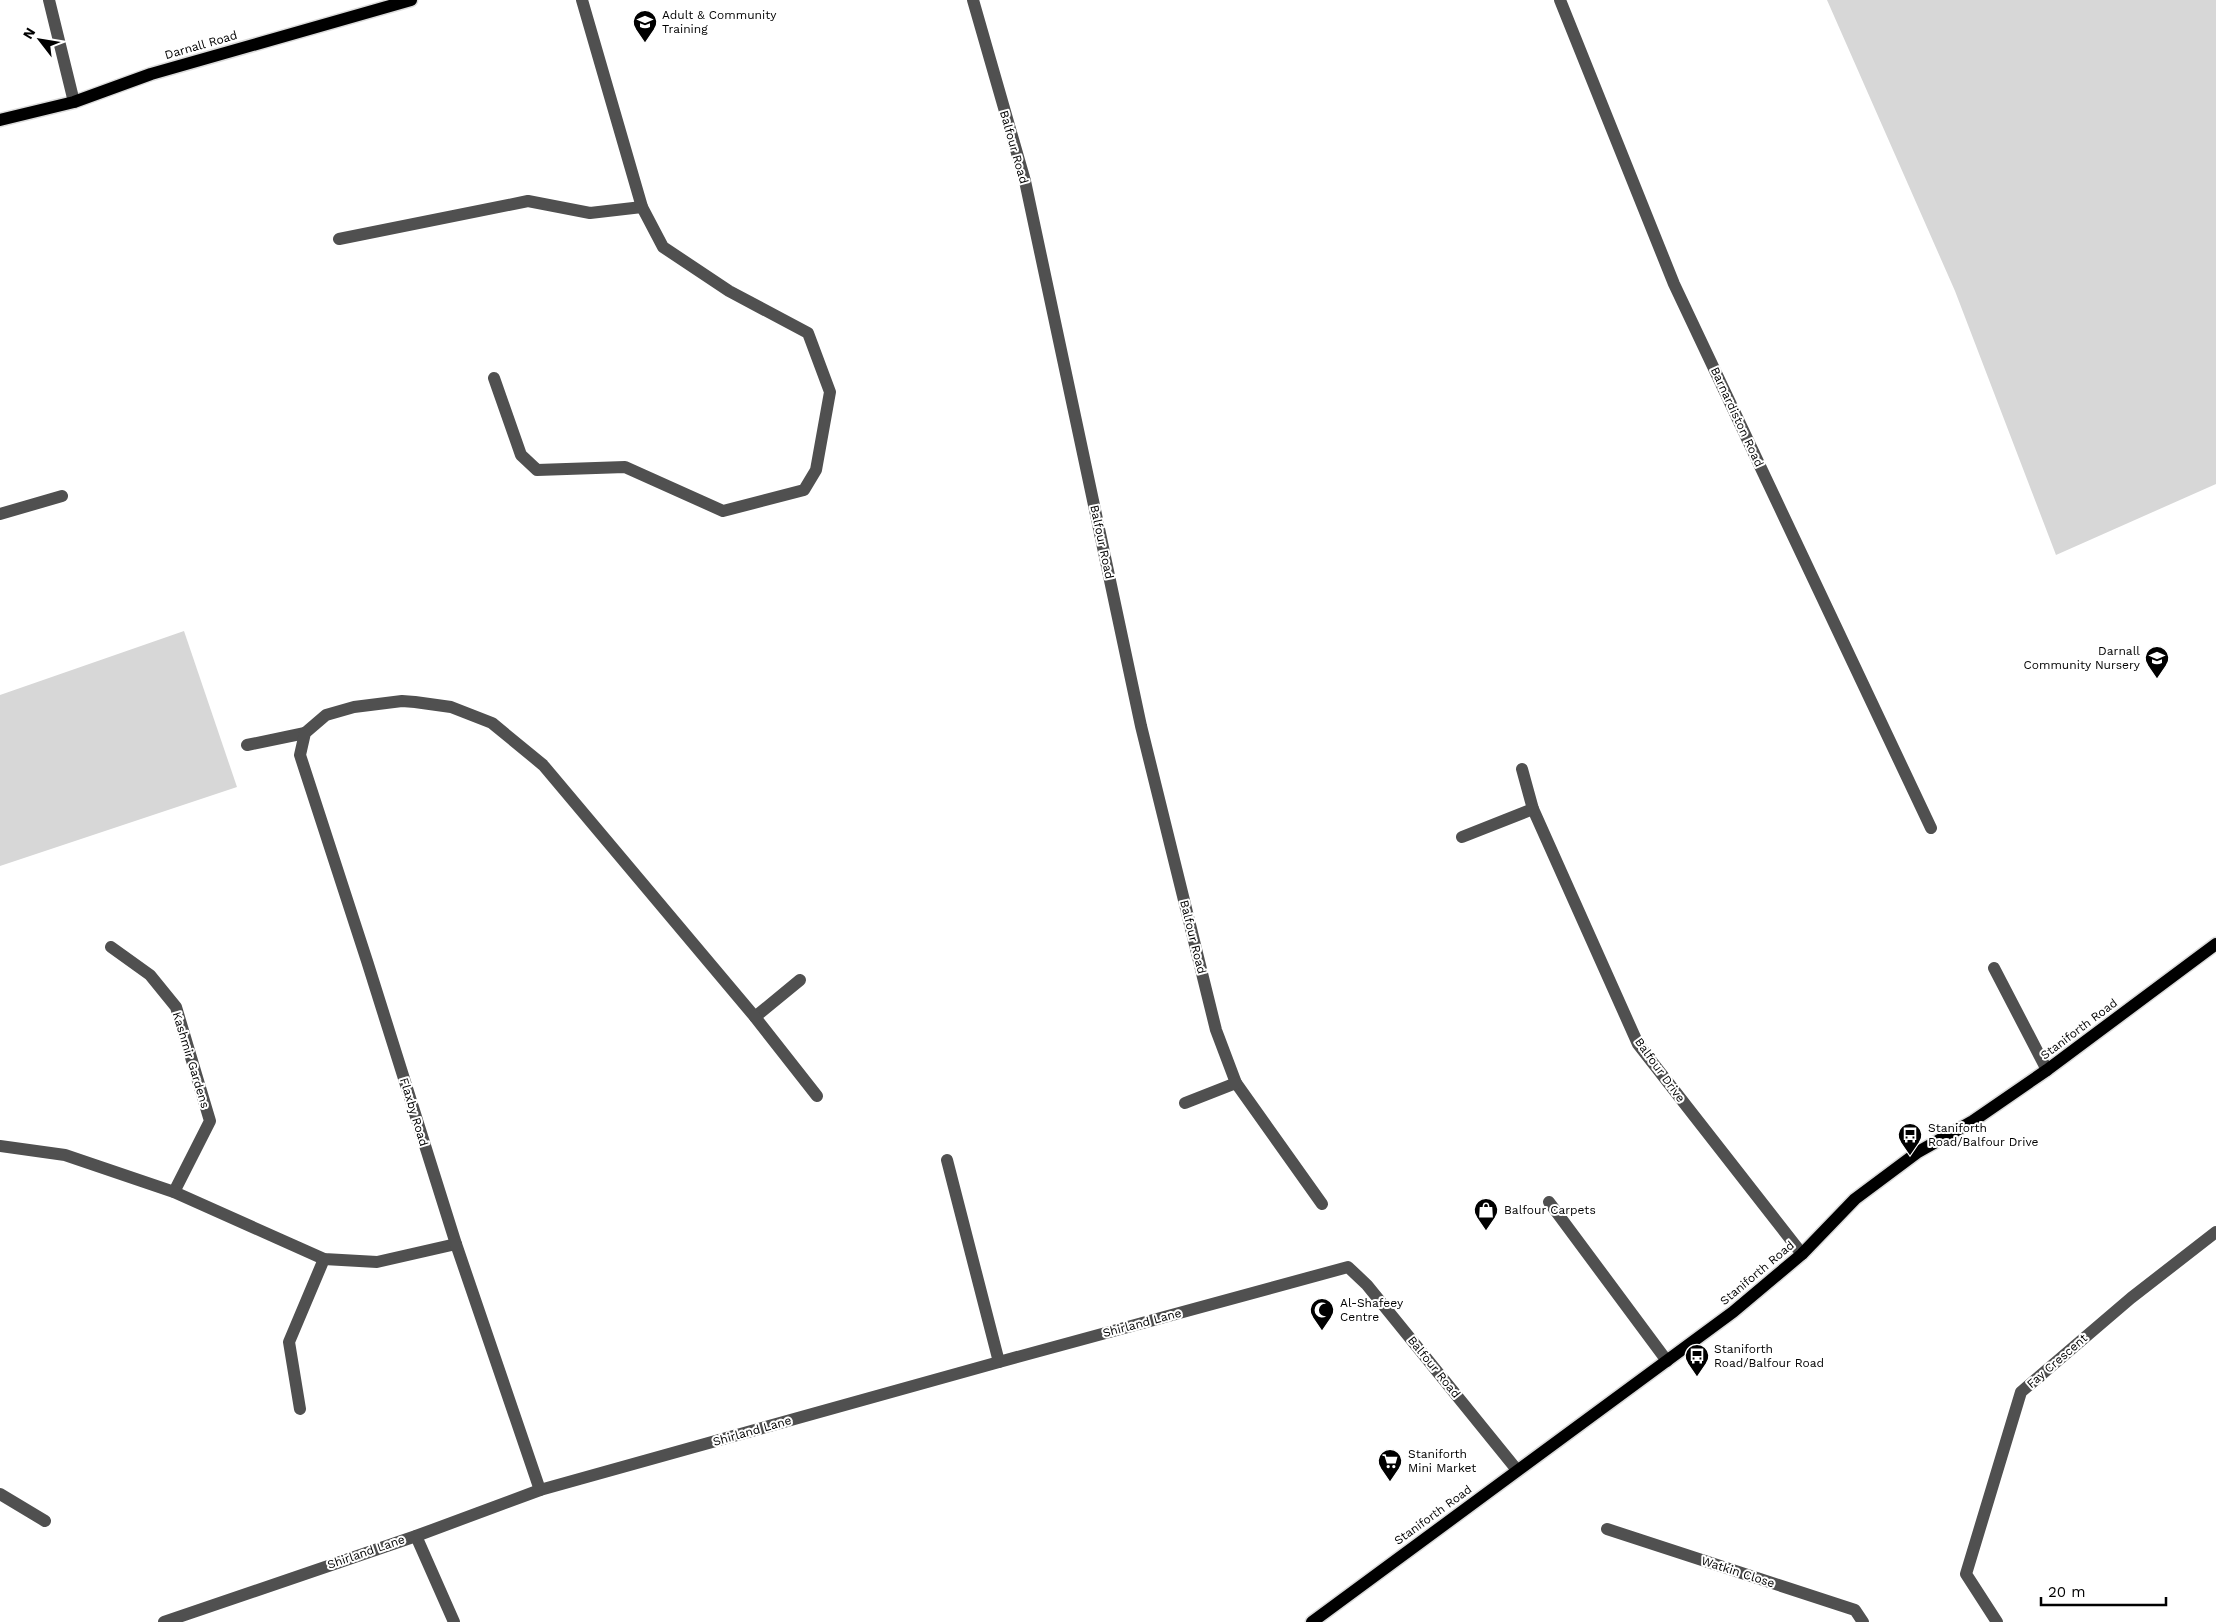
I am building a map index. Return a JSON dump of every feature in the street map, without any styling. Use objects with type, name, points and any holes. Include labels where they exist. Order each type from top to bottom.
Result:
[{"type":"main road","name":"Darnall Road","points":[[0,120],[74,102],[151,74],[411,0]]},
{"type":"main road","name":"Staniforth Road","points":[[1312,1622],[1733,1312],[1802,1254],[1855,1199],[1918,1152],[1973,1121],[2047,1070],[2216,944]]},
{"type":"street","points":[[49,0],[74,102]]},
{"type":"street","points":[[494,378],[521,455],[538,470],[625,467],[722,511],[804,490],[816,470],[830,392],[808,333],[729,291],[663,247],[642,207],[582,0]]},
{"type":"street","name":"Balfour Road","points":[[973,0],[1024,181],[1141,726],[1216,1030],[1236,1083],[1322,1204]]},
{"type":"street","name":"Barnardiston Road","points":[[1560,0],[1674,284],[1931,828]]},
{"type":"street","points":[[339,239],[528,201],[590,213],[642,207]]},
{"type":"street","points":[[0,514],[62,496]]},
{"type":"street","points":[[247,745],[305,733],[326,715],[354,707],[402,701],[451,707],[492,723],[544,765],[755,1017],[817,1096]]},
{"type":"street","name":"Flaxby Road","points":[[305,733],[300,756],[370,970],[456,1244],[540,1490]]},
{"type":"street","name":"Balfour Drive","points":[[1522,769],[1533,809],[1638,1044],[1802,1254]]},
{"type":"street","points":[[1462,837],[1533,809]]},
{"type":"street","name":"Kashmir Gardens","points":[[111,947],[150,974],[176,1007],[210,1121],[174,1192]]},
{"type":"street","points":[[1994,968],[2047,1070]]},
{"type":"street","points":[[755,1017],[800,980]]},
{"type":"street","points":[[1185,1103],[1236,1083]]},
{"type":"street","points":[[0,1146],[65,1155],[174,1192],[324,1259],[376,1262],[456,1244]]},
{"type":"street","points":[[946,1160],[999,1362]]},
{"type":"street","points":[[1549,1202],[1667,1362]]},
{"type":"street","name":"Fay Crescent","points":[[1997,1622],[1966,1574],[2021,1392],[2131,1298],[2216,1232]]},
{"type":"street","points":[[300,1409],[289,1342],[324,1259]]},
{"type":"street","name":"Balfour Road","points":[[1348,1268],[1367,1285],[1517,1470]]},
{"type":"street","name":"Shirland Lane","points":[[164,1622],[416,1536],[540,1490],[999,1362],[1348,1268]]},
{"type":"street","points":[[0,1494],[45,1521]]},
{"type":"street","name":"Watkin Close","points":[[1607,1529],[1855,1610],[1863,1622]]},
{"type":"street","points":[[416,1536],[454,1622]]},
{"type":"shaded area","points":[[1827,0],[2216,0],[2216,484],[2056,555],[1955,291]]},
{"type":"shaded area","points":[[184,631],[237,787],[0,866],[0,695]]},
{"type":"place","name":"Adult & Community Training","points":[[645,43]]},
{"type":"place","name":"Darnall Community Nursery","points":[[2157,679]]},
{"type":"place","name":"Staniforth Road/Balfour Drive","points":[[1910,1156]]},
{"type":"place","name":"Balfour Carpets","points":[[1486,1231]]},
{"type":"place","name":"Al-Shafeey Centre","points":[[1322,1331]]},
{"type":"place","name":"Staniforth Road/Balfour Road","points":[[1697,1377]]},
{"type":"place","name":"Staniforth Mini Market","points":[[1390,1482]]}]
